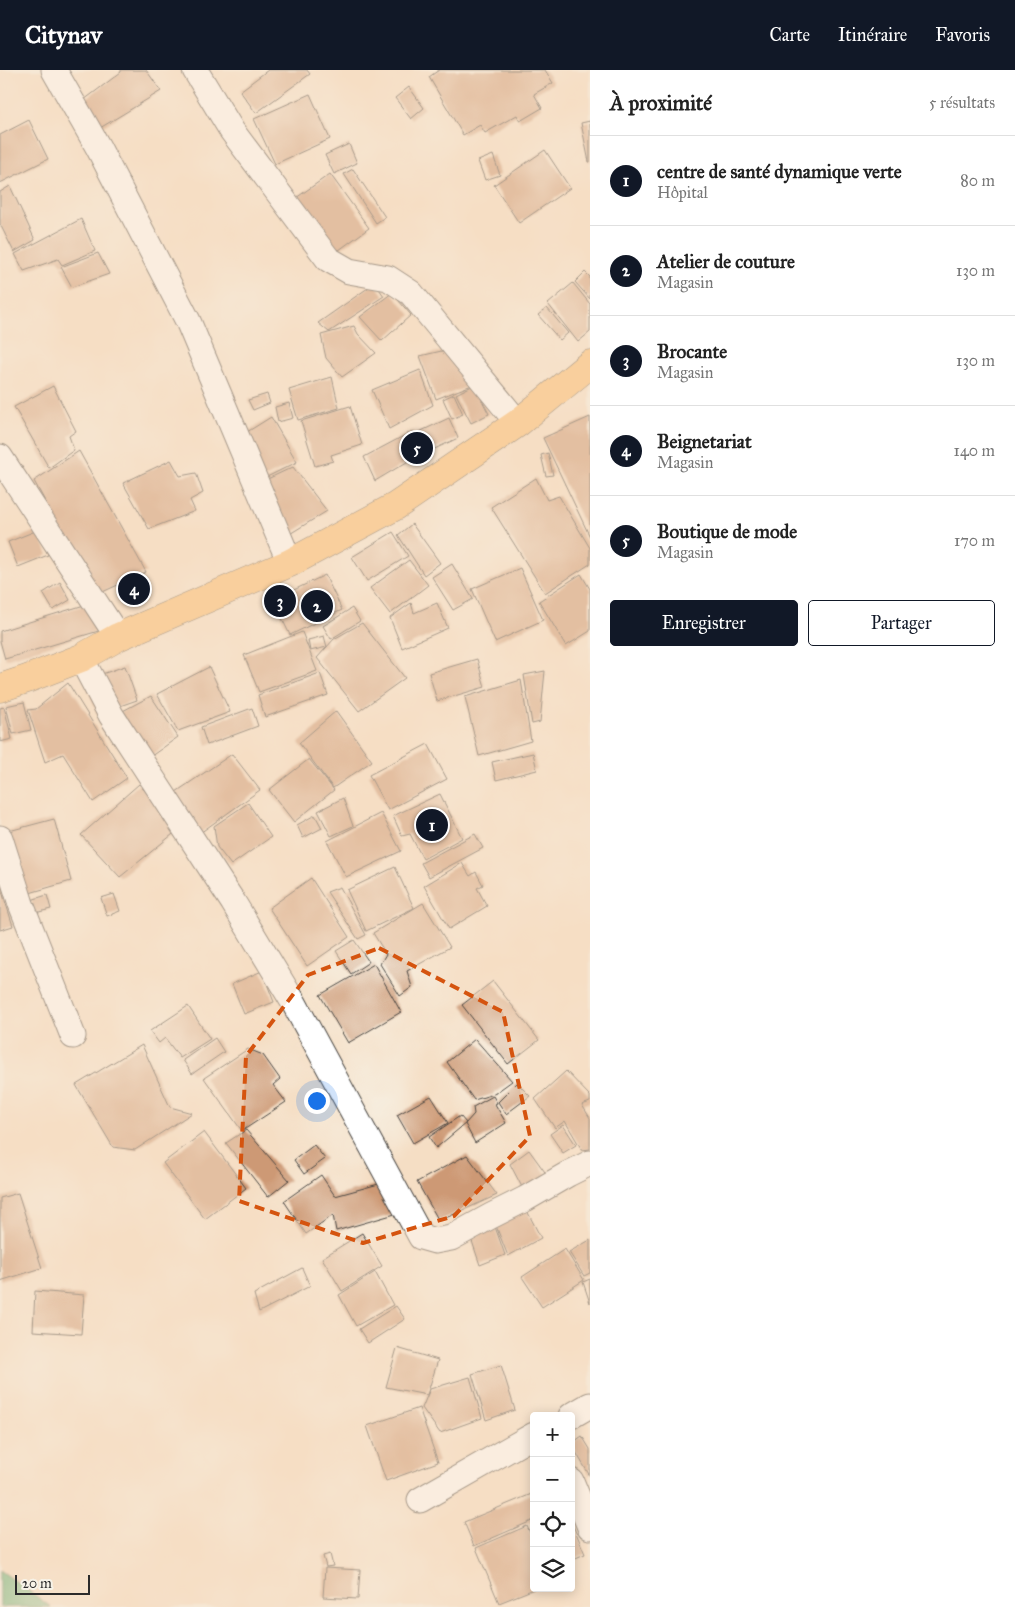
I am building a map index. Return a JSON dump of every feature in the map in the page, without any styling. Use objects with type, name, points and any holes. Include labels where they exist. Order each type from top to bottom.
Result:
[{"type":"main road","points":[[0,688],[27,680],[81,658],[118,637],[290,563],[396,506],[518,423],[588,368]]},
{"type":"street","points":[[54,70],[98,147],[188,321],[290,563]]},
{"type":"street","points":[[195,70],[232,131],[328,259],[348,271],[388,278],[411,293],[518,423]]},
{"type":"street","points":[[0,457],[118,637]]},
{"type":"street","points":[[81,658],[111,715],[228,894],[294,1003],[421,1237],[435,1240],[451,1238],[491,1216],[526,1200],[590,1163]]},
{"type":"street","points":[[0,838],[21,904],[73,1036]]},
{"type":"street","points":[[575,1414],[590,1405]]},
{"type":"street","points":[[420,1500],[530,1437]]},
{"type":"street","points":[[575,1491],[590,1527]]},
{"type":"highlighted area","points":[[379,948],[503,1012],[530,1136],[454,1216],[363,1243],[239,1201],[246,1056],[308,975]]},
{"type":"green space","points":[[0,1570],[51,1607],[0,1607]]},
{"type":"building","points":[[121,70],[146,70],[161,91],[100,128],[84,100],[121,72]]},
{"type":"building","points":[[268,70],[307,70],[310,74],[256,113],[240,91]]},
{"type":"building","points":[[439,70],[545,70],[553,83],[534,94],[542,108],[520,121],[517,115],[485,133],[480,125],[463,135],[429,77]]},
{"type":"building","points":[[409,87],[424,108],[411,119],[395,98]]},
{"type":"building","points":[[310,94],[330,139],[275,164],[254,119]]},
{"type":"building","points":[[29,120],[48,159],[0,183],[0,135]]},
{"type":"building","points":[[590,121],[590,162],[589,162],[581,123]]},
{"type":"building","points":[[349,144],[357,163],[334,174],[325,155]]},
{"type":"building","points":[[545,150],[570,188],[519,223],[494,185]]},
{"type":"building","points":[[493,155],[500,175],[485,180],[478,161]]},
{"type":"building","points":[[353,169],[385,217],[376,223],[344,174]]},
{"type":"building","points":[[330,174],[369,228],[335,253],[296,198]]},
{"type":"building","points":[[10,186],[35,240],[14,252],[0,224],[0,192]]},
{"type":"building","points":[[81,219],[95,251],[62,265],[58,259],[24,271],[15,254]]},
{"type":"building","points":[[98,253],[109,274],[72,287],[61,267]]},
{"type":"building","points":[[585,272],[590,277],[590,299],[575,282]]},
{"type":"building","points":[[375,283],[384,296],[329,332],[318,323]]},
{"type":"building","points":[[573,283],[590,304],[590,332],[578,342],[548,304]]},
{"type":"building","points":[[392,293],[411,315],[382,341],[360,317]]},
{"type":"building","points":[[547,308],[568,333],[560,340],[538,315]]},
{"type":"building","points":[[354,326],[358,334],[376,353],[342,377],[326,358],[321,335]]},
{"type":"building","points":[[450,349],[472,385],[436,399],[420,356]]},
{"type":"building","points":[[420,370],[433,405],[389,429],[372,390]]},
{"type":"building","points":[[332,377],[339,408],[298,420],[289,390]]},
{"type":"building","points":[[474,385],[489,414],[471,423],[456,394]]},
{"type":"building","points":[[53,386],[76,431],[69,436],[74,450],[49,468],[14,407]]},
{"type":"building","points":[[267,394],[270,403],[253,410],[248,400]]},
{"type":"building","points":[[454,394],[463,414],[452,419],[443,399]]},
{"type":"building","points":[[289,403],[293,418],[278,422],[275,407]]},
{"type":"building","points":[[350,406],[362,445],[331,455],[333,461],[315,466],[301,421]]},
{"type":"building","points":[[271,417],[297,462],[263,479],[239,437]]},
{"type":"building","points":[[590,417],[590,537],[543,438]]},
{"type":"building","points":[[449,418],[458,438],[426,453],[417,433]]},
{"type":"building","points":[[413,431],[422,453],[375,481],[364,457]]},
{"type":"building","points":[[79,451],[146,572],[96,595],[34,481]]},
{"type":"building","points":[[548,453],[553,475],[546,476],[541,455]]},
{"type":"building","points":[[171,460],[180,476],[196,473],[203,493],[190,500],[195,511],[149,529],[123,483]]},
{"type":"building","points":[[293,467],[327,511],[288,535],[257,484]]},
{"type":"building","points":[[536,478],[547,500],[559,496],[590,548],[590,564],[545,593],[491,507]]},
{"type":"building","points":[[412,524],[440,563],[424,575],[398,535]]},
{"type":"building","points":[[38,530],[48,555],[18,567],[8,542]]},
{"type":"building","points":[[393,532],[408,556],[367,581],[352,557]]},
{"type":"building","points":[[409,560],[428,585],[390,614],[370,588]]},
{"type":"building","points":[[452,564],[473,599],[453,610],[432,577]]},
{"type":"building","points":[[520,568],[543,620],[495,642],[472,589]]},
{"type":"building","points":[[581,574],[590,589],[590,631],[566,646],[539,601]]},
{"type":"building","points":[[325,575],[342,610],[290,635],[273,600]]},
{"type":"building","points":[[60,582],[70,600],[53,610],[43,593]]},
{"type":"building","points":[[94,602],[102,630],[5,659],[0,641],[0,631]]},
{"type":"building","points":[[411,603],[414,613],[437,603],[448,628],[402,648],[390,618]]},
{"type":"building","points":[[352,608],[360,621],[331,639],[323,626]]},
{"type":"building","points":[[362,623],[405,678],[359,711],[317,658],[334,639]]},
{"type":"building","points":[[302,632],[317,671],[259,692],[244,655]]},
{"type":"building","points":[[324,636],[327,647],[310,651],[308,640]]},
{"type":"building","points":[[477,659],[485,687],[437,701],[429,673]]},
{"type":"building","points":[[125,666],[137,700],[97,714],[85,680]]},
{"type":"building","points":[[209,667],[230,712],[178,731],[157,694]]},
{"type":"building","points":[[545,671],[540,722],[532,724],[524,675]]},
{"type":"building","points":[[320,673],[328,695],[265,717],[258,695]]},
{"type":"building","points":[[521,680],[531,741],[479,756],[465,697]]},
{"type":"building","points":[[68,683],[127,778],[93,802],[63,754],[45,762],[28,710],[36,709]]},
{"type":"building","points":[[151,696],[178,737],[147,759],[119,713]]},
{"type":"building","points":[[24,702],[31,730],[13,734],[6,706]]},
{"type":"building","points":[[4,707],[12,739],[0,742],[0,708]]},
{"type":"building","points":[[252,708],[258,726],[207,745],[201,727]]},
{"type":"building","points":[[336,711],[372,761],[333,788],[299,743]]},
{"type":"building","points":[[428,744],[447,779],[388,810],[369,775]]},
{"type":"building","points":[[533,753],[537,770],[496,780],[492,762]]},
{"type":"building","points":[[232,754],[260,790],[200,833],[173,794]]},
{"type":"building","points":[[309,759],[334,790],[294,822],[269,790]]},
{"type":"building","points":[[139,784],[178,830],[120,877],[81,835]]},
{"type":"building","points":[[440,794],[462,838],[423,859],[410,834],[402,836],[393,816]]},
{"type":"building","points":[[343,798],[353,826],[331,836],[318,811]]},
{"type":"building","points":[[248,803],[271,837],[231,865],[217,847],[214,826]]},
{"type":"building","points":[[381,813],[401,851],[346,877],[327,841]]},
{"type":"building","points":[[315,815],[322,828],[303,838],[297,825]]},
{"type":"building","points":[[54,819],[71,881],[26,894],[9,831]]},
{"type":"building","points":[[475,834],[483,848],[429,877],[421,863]]},
{"type":"building","points":[[462,863],[470,876],[476,872],[483,885],[477,888],[487,906],[449,929],[424,886]]},
{"type":"building","points":[[395,867],[414,908],[366,931],[347,890]]},
{"type":"building","points":[[311,878],[349,937],[307,966],[269,908]]},
{"type":"building","points":[[0,885],[13,926],[0,930]]},
{"type":"building","points":[[340,887],[366,935],[358,939],[327,892]]},
{"type":"building","points":[[114,894],[120,911],[107,916],[101,898]]},
{"type":"building","points":[[47,895],[51,909],[35,913],[31,900]]},
{"type":"building","points":[[423,903],[450,947],[407,971],[412,987],[400,996],[380,964],[386,954],[373,933]]},
{"type":"building","points":[[354,940],[369,962],[351,974],[336,951]]},
{"type":"building","points":[[374,964],[401,1012],[348,1043],[320,995]]},
{"type":"building","points":[[262,971],[274,1002],[244,1014],[232,984]]},
{"type":"building","points":[[493,981],[539,1040],[508,1064],[462,1005]]},
{"type":"building","points":[[188,1006],[210,1039],[180,1058],[165,1038],[159,1043],[150,1031]]},
{"type":"building","points":[[215,1038],[224,1052],[192,1074],[183,1060]]},
{"type":"building","points":[[475,1039],[512,1081],[494,1094],[474,1100],[447,1062]]},
{"type":"building","points":[[142,1045],[170,1107],[192,1113],[135,1150],[113,1147],[76,1085]]},
{"type":"building","points":[[248,1049],[263,1055],[280,1079],[273,1085],[286,1102],[242,1131],[204,1078]]},
{"type":"building","points":[[566,1071],[590,1096],[590,1102],[582,1105],[590,1118],[590,1149],[582,1150],[565,1121],[555,1128],[535,1099]]},
{"type":"building","points":[[517,1083],[530,1096],[506,1114],[498,1102]]},
{"type":"building","points":[[431,1096],[448,1123],[413,1143],[397,1115]]},
{"type":"building","points":[[493,1096],[497,1103],[495,1104],[506,1123],[475,1143],[465,1124],[474,1114],[473,1107]]},
{"type":"building","points":[[460,1116],[466,1123],[436,1148],[429,1137]]},
{"type":"building","points":[[563,1125],[576,1145],[563,1153],[550,1134]]},
{"type":"building","points":[[246,1130],[289,1180],[268,1197],[226,1143]]},
{"type":"building","points":[[204,1132],[246,1188],[205,1219],[163,1163]]},
{"type":"building","points":[[314,1145],[325,1159],[304,1174],[294,1160]]},
{"type":"building","points":[[529,1150],[550,1179],[522,1187],[510,1164]]},
{"type":"building","points":[[467,1155],[497,1195],[439,1221],[417,1182]]},
{"type":"building","points":[[321,1175],[335,1196],[386,1182],[395,1214],[336,1231],[333,1215],[306,1234],[284,1201]]},
{"type":"building","points":[[18,1193],[42,1268],[0,1281],[0,1198]]},
{"type":"building","points":[[524,1205],[541,1238],[508,1256],[494,1221]]},
{"type":"building","points":[[495,1227],[505,1255],[480,1265],[471,1238]]},
{"type":"building","points":[[362,1233],[382,1266],[342,1291],[322,1258]]},
{"type":"building","points":[[590,1240],[590,1273],[584,1276],[569,1252]]},
{"type":"building","points":[[565,1249],[584,1280],[542,1307],[522,1277]]},
{"type":"building","points":[[302,1268],[310,1286],[259,1312],[254,1294]]},
{"type":"building","points":[[375,1272],[393,1305],[356,1326],[339,1295]]},
{"type":"building","points":[[590,1279],[590,1303],[583,1282]]},
{"type":"building","points":[[35,1291],[84,1295],[81,1334],[33,1331]]},
{"type":"building","points":[[396,1306],[405,1319],[368,1343],[359,1329]]},
{"type":"building","points":[[397,1348],[438,1360],[427,1395],[386,1387]]},
{"type":"building","points":[[501,1365],[515,1410],[486,1420],[472,1374]]},
{"type":"building","points":[[470,1377],[482,1418],[440,1433],[422,1408],[430,1389]]},
{"type":"building","points":[[419,1408],[438,1462],[386,1481],[367,1426]]},
{"type":"building","points":[[582,1436],[590,1449],[590,1476],[575,1451],[575,1441]]},
{"type":"building","points":[[530,1495],[530,1522],[474,1546],[464,1522]]},
{"type":"building","points":[[527,1526],[530,1533],[530,1591],[499,1603],[476,1548]]},
{"type":"building","points":[[575,1530],[585,1554],[575,1558]]},
{"type":"building","points":[[330,1554],[333,1566],[326,1567],[323,1556]]},
{"type":"building","points":[[325,1568],[360,1570],[358,1599],[323,1597]]},
{"type":"place","name":"Boutique de mode","points":[[417,448]]},
{"type":"place","name":"Beignetariat","points":[[134,589]]},
{"type":"place","name":"Brocante","points":[[280,601]]},
{"type":"place","name":"Atelier de couture","points":[[317,606]]},
{"type":"place","name":"centre de santé dynamique verte","points":[[432,825]]}]
